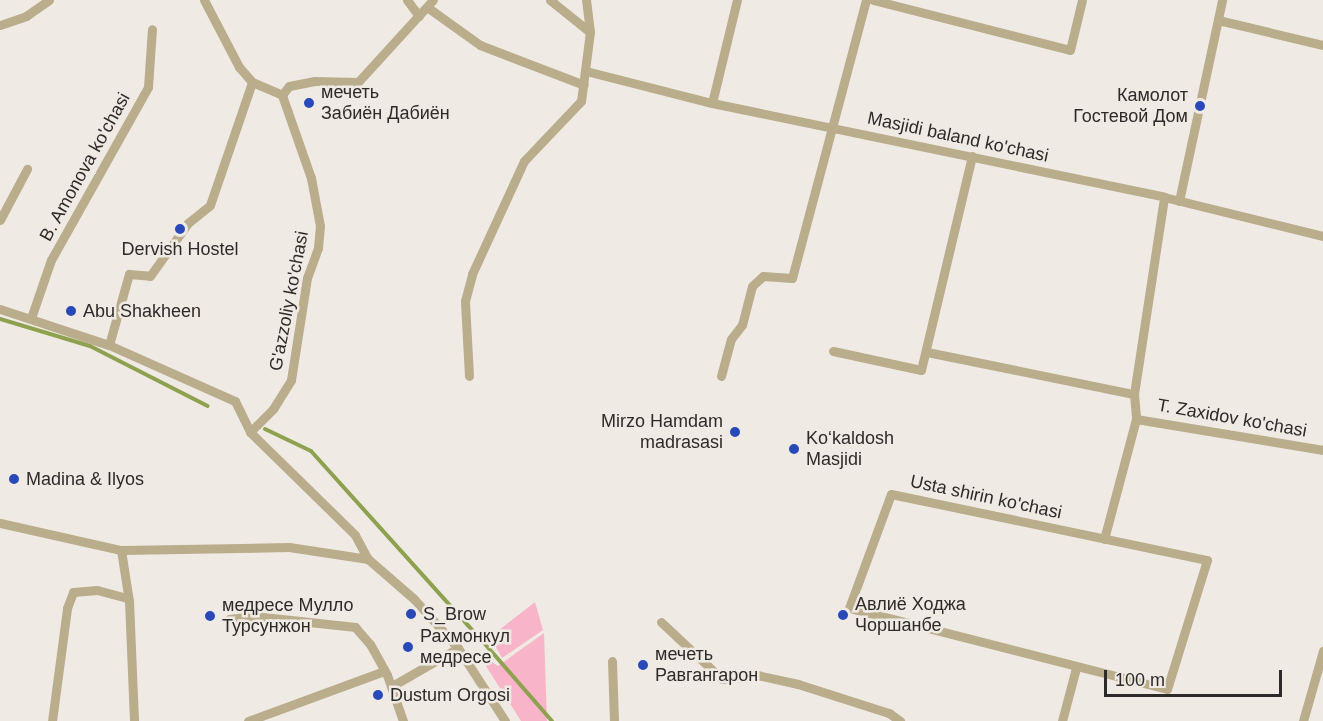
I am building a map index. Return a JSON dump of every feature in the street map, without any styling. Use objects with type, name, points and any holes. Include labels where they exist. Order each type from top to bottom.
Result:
[{"type":"street","points":[[0,25],[26,16],[49,0]]},
{"type":"street","points":[[204,0],[229,52],[252,82],[282,95],[288,86],[315,81],[358,82],[430,4],[480,45],[584,85]]},
{"type":"street","points":[[406,0],[419,16]]},
{"type":"street","points":[[550,0],[590,32]]},
{"type":"street","points":[[469,376],[465,301],[488,231],[524,161],[545,135],[571,115],[581,100],[590,32],[586,0]]},
{"type":"street","points":[[712,103],[737,0]]},
{"type":"street","points":[[721,376],[731,339],[742,325],[752,286],[762,276],[792,278],[866,0]]},
{"type":"street","points":[[873,0],[1070,50],[1082,0]]},
{"type":"street","points":[[1179,201],[1222,0]]},
{"type":"street","points":[[1218,20],[1323,45]]},
{"type":"street","name":"B. Amonova ko'chasi","points":[[31,318],[51,260],[148,87],[152,29]]},
{"type":"street","name":"Masjidi baland ko'chasi","points":[[586,71],[712,103],[1164,197],[1323,236]]},
{"type":"street","points":[[109,345],[129,274],[150,276],[188,223],[210,206],[252,82]]},
{"type":"street","name":"G'azzoliy ko'chasi","points":[[250,432],[273,409],[291,380],[307,278],[318,248],[320,226],[311,178],[282,95]]},
{"type":"street","points":[[833,351],[921,370],[972,156]]},
{"type":"street","points":[[0,220],[27,169]]},
{"type":"street","points":[[1104,539],[1136,419],[1134,394],[1164,197]]},
{"type":"street","points":[[0,309],[109,345],[235,401],[250,432],[355,535],[368,559],[414,599],[458,648],[505,721]]},
{"type":"street","points":[[927,352],[1134,394]]},
{"type":"street","name":"T. Zaxidov ko'chasi","points":[[1136,419],[1323,450]]},
{"type":"street","name":"Usta shirin ko'chasi","points":[[891,494],[1104,539],[1207,560],[1167,688],[1076,668],[849,608],[891,494]]},
{"type":"street","points":[[0,523],[121,550],[289,547],[368,559]]},
{"type":"street","points":[[121,550],[134,721]]},
{"type":"street","points":[[52,721],[67,609],[73,592],[97,590],[126,598]]},
{"type":"street","points":[[229,619],[254,616],[355,627],[370,644],[392,686],[403,721]]},
{"type":"street","points":[[661,622],[722,679],[757,675],[788,682],[889,713],[900,721]]},
{"type":"street","points":[[392,686],[458,648]]},
{"type":"street","points":[[1304,721],[1323,651]]},
{"type":"street","points":[[612,661],[614,721]]},
{"type":"street","points":[[1062,721],[1076,668]]},
{"type":"street","points":[[248,721],[384,671]]},
{"type":"shaded area","points":[[535,602],[543,630],[502,658],[490,637]]},
{"type":"shaded area","points":[[544,633],[547,721],[521,721],[477,652],[498,666]]},
{"type":"waterway","points":[[0,319],[90,346],[208,406]]},
{"type":"waterway","points":[[265,429],[311,451],[474,632]]},
{"type":"waterway","points":[[485,644],[552,721]]},
{"type":"place","name":"мечеть Забиён Дабиён","points":[[309,103]]},
{"type":"place","name":"Камолот Гостевой Дом","points":[[1200,106]]},
{"type":"place","name":"Dervish Hostel","points":[[180,229]]},
{"type":"place","name":"Abu Shakheen","points":[[71,311]]},
{"type":"place","name":"Mirzo Hamdam madrasasi","points":[[735,432]]},
{"type":"place","name":"Koʻkaldosh Masjidi","points":[[794,449]]},
{"type":"place","name":"Madina & Ilyos","points":[[14,479]]},
{"type":"place","name":"S_Brow","points":[[411,614]]},
{"type":"place","name":"Авлиё Ходжа Чоршанбе","points":[[843,615]]},
{"type":"place","name":"медресе Мулло Турсунжон","points":[[210,616]]},
{"type":"place","name":"Рахмонкул медресе","points":[[408,647]]},
{"type":"place","name":"мечеть Равгангарон","points":[[643,665]]},
{"type":"place","name":"Dustum Orgosi","points":[[378,695]]}]
